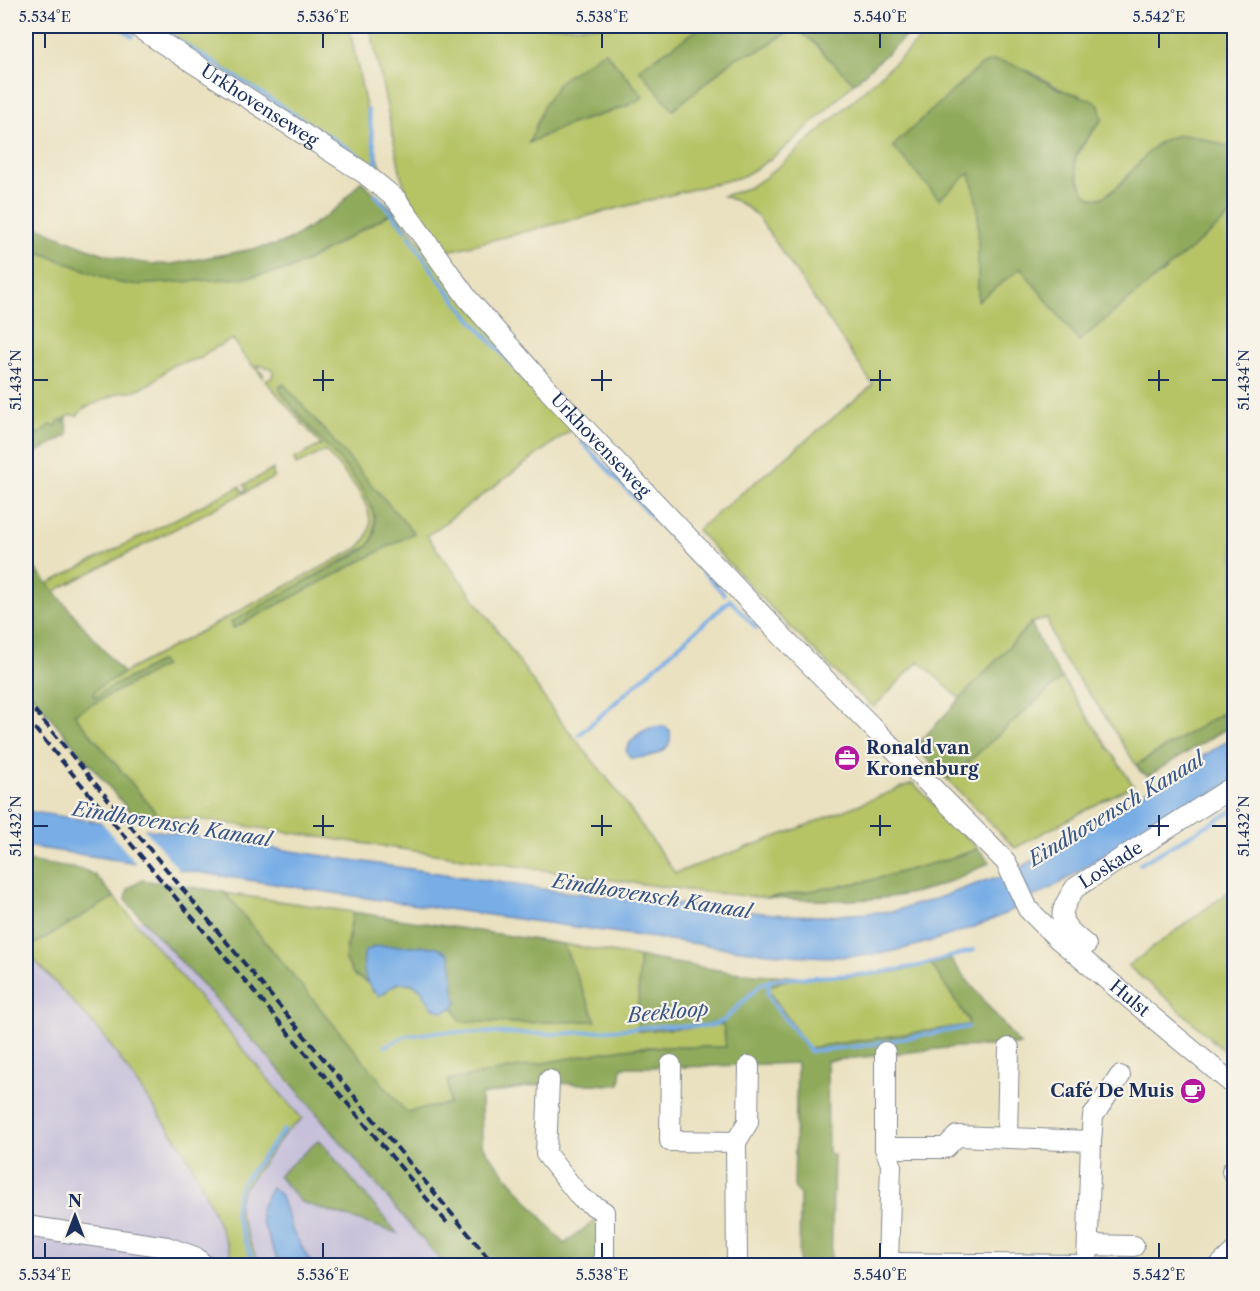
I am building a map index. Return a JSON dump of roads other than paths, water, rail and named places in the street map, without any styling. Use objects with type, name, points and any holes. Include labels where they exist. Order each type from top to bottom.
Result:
[{"type":"street","name":"Urkhovenseweg","points":[[136,26],[364,173],[396,199],[468,299],[549,391],[784,638],[1006,862],[1028,909]]},
{"type":"street","name":"Loskade","points":[[1156,1018],[1154,1003],[1068,930],[1062,919],[1063,907],[1075,888],[1234,786]]},
{"type":"street","name":"Hulst","points":[[1028,909],[1057,938],[1234,1084]]},
{"type":"street","points":[[1006,1137],[1008,1048]]},
{"type":"street","points":[[885,1052],[885,1148],[891,1164],[888,1264],[1087,1266],[1093,1116],[1120,1076]]},
{"type":"street","points":[[671,1065],[670,1141],[736,1142]]},
{"type":"street","points":[[737,1266],[736,1142],[748,1122],[749,1066]]},
{"type":"street","points":[[549,1080],[546,1154],[581,1197],[604,1212],[604,1266]]},
{"type":"street","points":[[885,1148],[945,1148],[957,1136],[1091,1141]]},
{"type":"street","points":[[26,1226],[167,1247],[195,1257],[205,1266]]},
{"type":"street","points":[[1088,1245],[1134,1246]]},
{"type":"street","points":[[1219,1266],[1234,1252]]},
{"type":"water","points":[[663,726],[670,730],[670,739],[664,750],[653,755],[630,758],[626,750],[636,736],[651,728]]},
{"type":"water","points":[[1234,737],[1234,781],[1099,858],[1060,883],[1018,902],[1016,908],[1008,912],[970,929],[935,940],[907,948],[861,956],[809,956],[741,950],[367,898],[26,846],[26,811],[556,891],[784,915],[825,916],[894,911],[990,879],[1002,877],[1008,879],[1020,868]]},
{"type":"water","points":[[378,946],[438,947],[449,954],[457,1002],[454,1007],[443,1012],[432,1007],[421,989],[411,983],[397,983],[379,996],[367,982],[365,951]]},
{"type":"water","points":[[271,1188],[280,1194],[292,1230],[312,1265],[280,1265],[262,1222],[260,1210]]},
{"type":"waterway","points":[[118,26],[133,36]]},
{"type":"waterway","points":[[156,26],[372,164],[377,163],[368,110]]},
{"type":"waterway","points":[[375,194],[406,230]]},
{"type":"waterway","points":[[409,235],[452,296],[534,388]]},
{"type":"waterway","points":[[582,442],[724,594]]},
{"type":"waterway","points":[[579,735],[730,600],[756,628]]},
{"type":"waterway","name":"Beekloop","points":[[1140,864],[1234,810]]},
{"type":"waterway","name":"Beekloop","points":[[385,1046],[406,1036],[437,1032],[560,1034],[662,1026],[709,1026],[723,1021],[761,984],[776,979],[870,974],[918,966],[974,950]]},
{"type":"waterway","points":[[769,981],[768,994],[774,1005],[810,1051],[861,1046],[968,1027]]},
{"type":"waterway","name":"Beekloop","points":[[255,1266],[235,1214],[237,1197],[241,1184],[284,1130]]},
{"type":"railway","points":[[26,700],[495,1266]]},
{"type":"railway","points":[[26,718],[448,1224]]},
{"type":"place","name":"Ronald van Kronenburg","points":[[847,758]]},
{"type":"place","name":"Café De Muis","points":[[1193,1091]]},
{"type":"water label","name":"Eindhovensch Kanaal","points":[[1116,809]]},
{"type":"water label","name":"Eindhovensch Kanaal","points":[[172,824]]},
{"type":"water label","name":"Eindhovensch Kanaal","points":[[652,896]]}]
